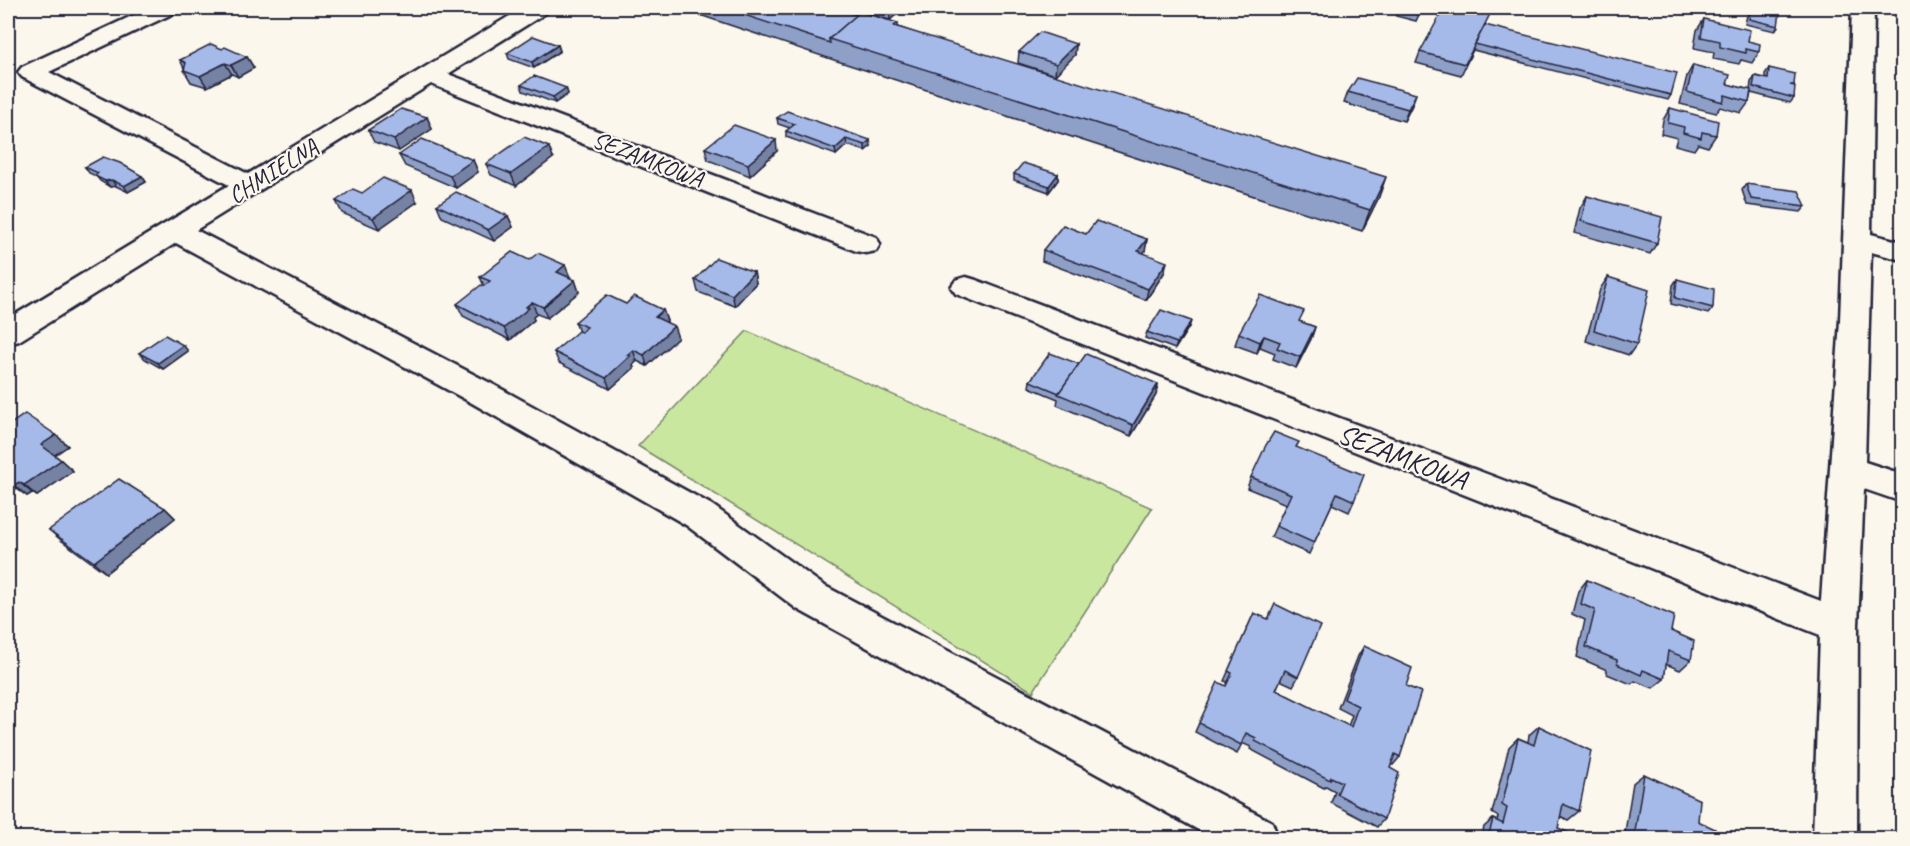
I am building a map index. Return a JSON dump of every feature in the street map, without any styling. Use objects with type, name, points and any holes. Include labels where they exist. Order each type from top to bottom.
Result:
[{"type":"street","points":[[166,8],[30,72],[251,186]]},
{"type":"street","name":"CHMIELNA","points":[[8,333],[538,8]]},
{"type":"street","points":[[1835,838],[1839,625],[1848,470],[1863,8]]},
{"type":"street","name":"SEZAMKOWA","points":[[429,75],[866,244]]},
{"type":"street","points":[[176,231],[483,394],[699,515],[810,597],[1256,838]]},
{"type":"street","points":[[1857,238],[1902,251]]},
{"type":"street","name":"SEZAMKOWA","points":[[966,286],[1839,625]]},
{"type":"street","points":[[1848,470],[1902,488]]},
{"type":"green space","points":[[747,331],[1152,508],[1033,692],[638,446]]},
{"type":"building","points":[[723,8],[834,8],[857,15],[829,39],[830,43]]},
{"type":"building","points":[[1400,8],[1422,8],[1418,15],[1398,10]]},
{"type":"building","points":[[1444,8],[1472,8],[1491,12],[1465,64],[1420,52]]},
{"type":"building","points":[[1751,8],[1780,12],[1778,26],[1749,19]]},
{"type":"building","points":[[860,12],[898,23],[894,26],[1386,177],[1370,210],[829,39]]},
{"type":"building","points":[[1704,19],[1750,30],[1748,41],[1760,44],[1759,52],[1746,49],[1746,53],[1720,47],[1720,41],[1701,37]]},
{"type":"building","points":[[1485,25],[1677,73],[1671,95],[1475,44]]},
{"type":"building","points":[[1040,32],[1076,44],[1056,64],[1019,52]]},
{"type":"building","points":[[533,36],[558,45],[532,62],[507,53]]},
{"type":"building","points":[[211,44],[222,49],[225,47],[247,57],[231,65],[225,63],[200,76],[184,70],[186,63],[180,60]]},
{"type":"building","points":[[1693,65],[1730,75],[1727,84],[1751,90],[1749,102],[1725,95],[1723,102],[1687,92]]},
{"type":"building","points":[[1769,68],[1795,74],[1794,85],[1790,85],[1795,86],[1794,98],[1753,87],[1755,76],[1768,79]]},
{"type":"building","points":[[534,76],[566,88],[553,97],[521,85]]},
{"type":"building","points":[[1357,78],[1416,94],[1408,109],[1348,92]]},
{"type":"building","points":[[1670,108],[1718,121],[1716,135],[1702,132],[1701,138],[1683,133],[1684,127],[1668,123]]},
{"type":"building","points":[[401,109],[427,117],[394,140],[368,130]]},
{"type":"building","points":[[787,111],[870,140],[865,145],[846,139],[835,149],[786,131],[795,124],[777,118]]},
{"type":"building","points":[[734,125],[776,140],[748,164],[705,148]]},
{"type":"building","points":[[524,137],[549,147],[511,174],[486,164]]},
{"type":"building","points":[[422,139],[473,160],[450,176],[399,155]]},
{"type":"building","points":[[103,157],[120,163],[142,176],[124,186],[112,180],[105,181],[95,176],[98,173],[85,167]]},
{"type":"building","points":[[1023,163],[1058,174],[1049,186],[1014,174]]},
{"type":"building","points":[[383,178],[412,190],[373,218],[336,201],[353,189],[362,193]]},
{"type":"building","points":[[1746,184],[1799,191],[1806,206],[1751,199]]},
{"type":"building","points":[[456,192],[508,216],[488,230],[437,205]]},
{"type":"building","points":[[1587,196],[1662,217],[1657,243],[1581,221]]},
{"type":"building","points":[[1096,221],[1147,239],[1138,251],[1167,262],[1148,289],[1043,250],[1063,225],[1086,234]]},
{"type":"building","points":[[512,252],[529,260],[538,253],[565,265],[557,272],[575,280],[543,307],[532,302],[526,307],[529,308],[504,328],[457,304],[481,285],[484,286],[490,281],[480,277]]},
{"type":"building","points":[[716,258],[754,272],[732,295],[695,280]]},
{"type":"building","points":[[1608,277],[1649,290],[1637,344],[1594,330]]},
{"type":"building","points":[[1677,279],[1714,289],[1713,308],[1675,298]]},
{"type":"building","points":[[607,295],[626,304],[634,296],[663,310],[655,317],[674,326],[644,355],[633,350],[627,355],[630,356],[606,378],[554,352],[578,331],[581,332],[587,327],[575,322]]},
{"type":"building","points":[[1260,295],[1304,311],[1299,321],[1315,327],[1300,357],[1277,348],[1280,342],[1264,336],[1260,342],[1239,333]]},
{"type":"building","points":[[1161,310],[1191,321],[1177,343],[1147,332]]},
{"type":"building","points":[[165,335],[183,345],[158,363],[139,353]]},
{"type":"building","points":[[1050,353],[1079,364],[1059,393],[1030,381]]},
{"type":"building","points":[[1086,354],[1158,384],[1133,425],[1058,394]]},
{"type":"building","points":[[25,414],[56,435],[41,445],[61,460],[24,485],[19,482],[14,485],[8,480],[8,426]]},
{"type":"building","points":[[1274,432],[1299,442],[1296,447],[1364,475],[1354,501],[1337,493],[1314,543],[1276,526],[1291,494],[1251,477]]},
{"type":"building","points":[[119,479],[165,508],[94,562],[49,530]]},
{"type":"building","points":[[1587,580],[1674,616],[1671,631],[1694,641],[1691,660],[1668,651],[1664,679],[1643,670],[1641,675],[1617,664],[1617,660],[1586,647],[1595,610],[1581,604]]},
{"type":"building","points":[[1275,604],[1320,626],[1298,677],[1285,670],[1276,690],[1351,727],[1358,706],[1344,699],[1364,646],[1412,668],[1406,686],[1421,692],[1400,757],[1395,754],[1390,768],[1399,773],[1384,819],[1337,794],[1342,782],[1331,777],[1330,780],[1255,741],[1256,738],[1246,733],[1241,745],[1199,723],[1218,682],[1226,686],[1232,673],[1228,671],[1254,613],[1268,619]]},
{"type":"building","points":[[1539,726],[1591,751],[1579,811],[1563,804],[1558,828],[1579,838],[1488,838],[1493,819],[1503,824],[1507,808],[1502,805],[1518,738],[1534,745]]},
{"type":"building","points":[[1644,774],[1700,800],[1698,821],[1715,829],[1714,838],[1634,838]]}]
